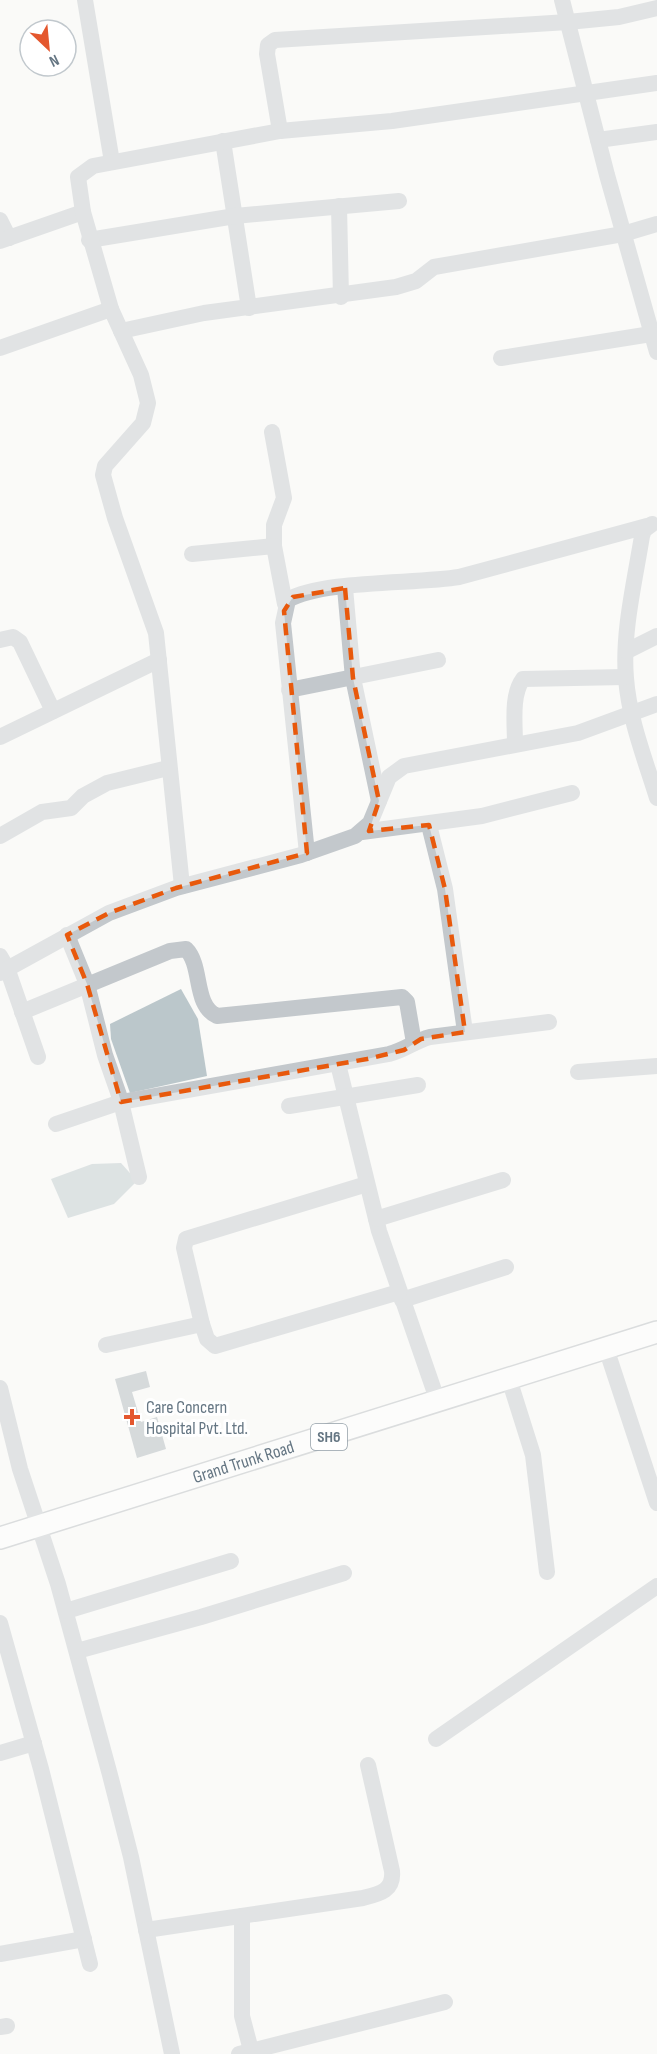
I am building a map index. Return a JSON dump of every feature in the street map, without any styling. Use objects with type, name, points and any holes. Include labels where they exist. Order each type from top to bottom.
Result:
[{"type":"main road","name":"Grand Trunk Road","points":[[0,1538],[657,1332]]},
{"type":"street","points":[[85,0],[112,162]]},
{"type":"street","points":[[562,0],[623,234],[657,352]]},
{"type":"street","points":[[280,131],[267,54],[268,45],[275,40],[568,22],[619,17],[657,8]]},
{"type":"street","points":[[182,886],[168,768],[156,633],[115,518],[103,475],[105,466],[143,423],[148,404],[141,375],[111,309],[89,240],[78,177],[93,166],[280,131],[392,121],[657,83]]},
{"type":"street","points":[[598,140],[657,132]]},
{"type":"street","points":[[223,141],[249,308]]},
{"type":"street","points":[[89,240],[235,216],[399,201]]},
{"type":"street","points":[[339,206],[341,297]]},
{"type":"street","points":[[0,220],[4,240],[83,212]]},
{"type":"street","points":[[121,331],[171,319],[341,297],[409,285],[434,267],[623,234],[657,224]]},
{"type":"street","points":[[0,348],[111,309]]},
{"type":"street","points":[[501,358],[651,334]]},
{"type":"street","points":[[272,432],[284,498],[274,525],[274,546],[285,604],[283,623],[306,853]]},
{"type":"street","points":[[285,604],[293,597],[345,588],[429,582],[459,577],[652,524]]},
{"type":"street","points":[[652,524],[642,536],[627,651],[626,677],[632,713],[657,798]]},
{"type":"street","points":[[192,554],[274,546]]},
{"type":"street","points":[[345,588],[353,678],[379,801]]},
{"type":"street","points":[[627,651],[657,636]]},
{"type":"street","points":[[0,640],[13,637],[20,642],[53,711]]},
{"type":"street","points":[[0,737],[159,660]]},
{"type":"street","points":[[289,690],[438,660]]},
{"type":"street","points":[[515,744],[516,695],[523,679],[626,677]]},
{"type":"street","points":[[362,832],[373,818],[389,777],[404,766],[578,733],[657,704]]},
{"type":"street","points":[[0,836],[42,812],[70,808],[83,796],[107,783],[168,768]]},
{"type":"street","points":[[38,1057],[2,966],[67,936],[109,913],[182,886],[306,853],[362,832],[429,825],[482,816],[572,793]]},
{"type":"street","points":[[429,825],[445,889],[465,1032]]},
{"type":"street","points":[[67,936],[87,984],[105,1055],[121,1102],[139,1177]]},
{"type":"street","points":[[22,1012],[170,951],[186,949],[194,960],[205,1005],[217,1016],[402,997],[407,1002],[414,1043]]},
{"type":"street","points":[[56,1124],[121,1102],[338,1064],[404,1050],[430,1037],[549,1022]]},
{"type":"street","points":[[338,1064],[376,1219],[438,1402]]},
{"type":"street","points":[[578,1072],[657,1066]]},
{"type":"street","points":[[289,1107],[418,1085]]},
{"type":"street","points":[[376,1219],[503,1180]]},
{"type":"street","points":[[367,1184],[186,1239],[184,1248],[207,1339],[215,1346],[506,1268]]},
{"type":"street","points":[[106,1345],[202,1324]]},
{"type":"street","points":[[606,1348],[657,1503]]},
{"type":"street","points":[[509,1379],[533,1455],[547,1572]]},
{"type":"street","points":[[0,1388],[20,1469],[66,1611],[131,1857],[172,2054]]},
{"type":"street","points":[[640,1453],[657,1448]]},
{"type":"street","points":[[66,1611],[231,1561]]},
{"type":"street","points":[[77,1651],[201,1617],[344,1573]]},
{"type":"street","points":[[436,1739],[657,1586]]},
{"type":"street","points":[[0,1623],[34,1743],[90,1964]]},
{"type":"street","points":[[0,1753],[34,1743]]},
{"type":"street","points":[[146,1930],[363,1898],[377,1895],[391,1885],[392,1871],[368,1765]]},
{"type":"street","points":[[242,1916],[242,2016],[247,2053],[445,2002]]},
{"type":"street","points":[[0,1954],[84,1940]]},
{"type":"highlighted area","points":[[345,588],[353,678],[379,801],[369,831],[429,825],[445,889],[465,1032],[421,1039],[404,1050],[367,1059],[121,1102],[87,984],[67,935],[109,913],[176,888],[307,853],[284,611],[293,597]]},
{"type":"shaded area","points":[[181,989],[198,1019],[207,1076],[130,1093],[111,1039],[110,1024]]},
{"type":"shaded area","points":[[121,1163],[137,1181],[114,1204],[68,1218],[51,1179],[92,1164]]},
{"type":"building","points":[[146,1371],[150,1387],[132,1392],[141,1422],[157,1417],[166,1449],[137,1458],[115,1379]]},
{"type":"place","name":"Care Concern Hospital Pvt. Ltd.","points":[[132,1417]]}]
